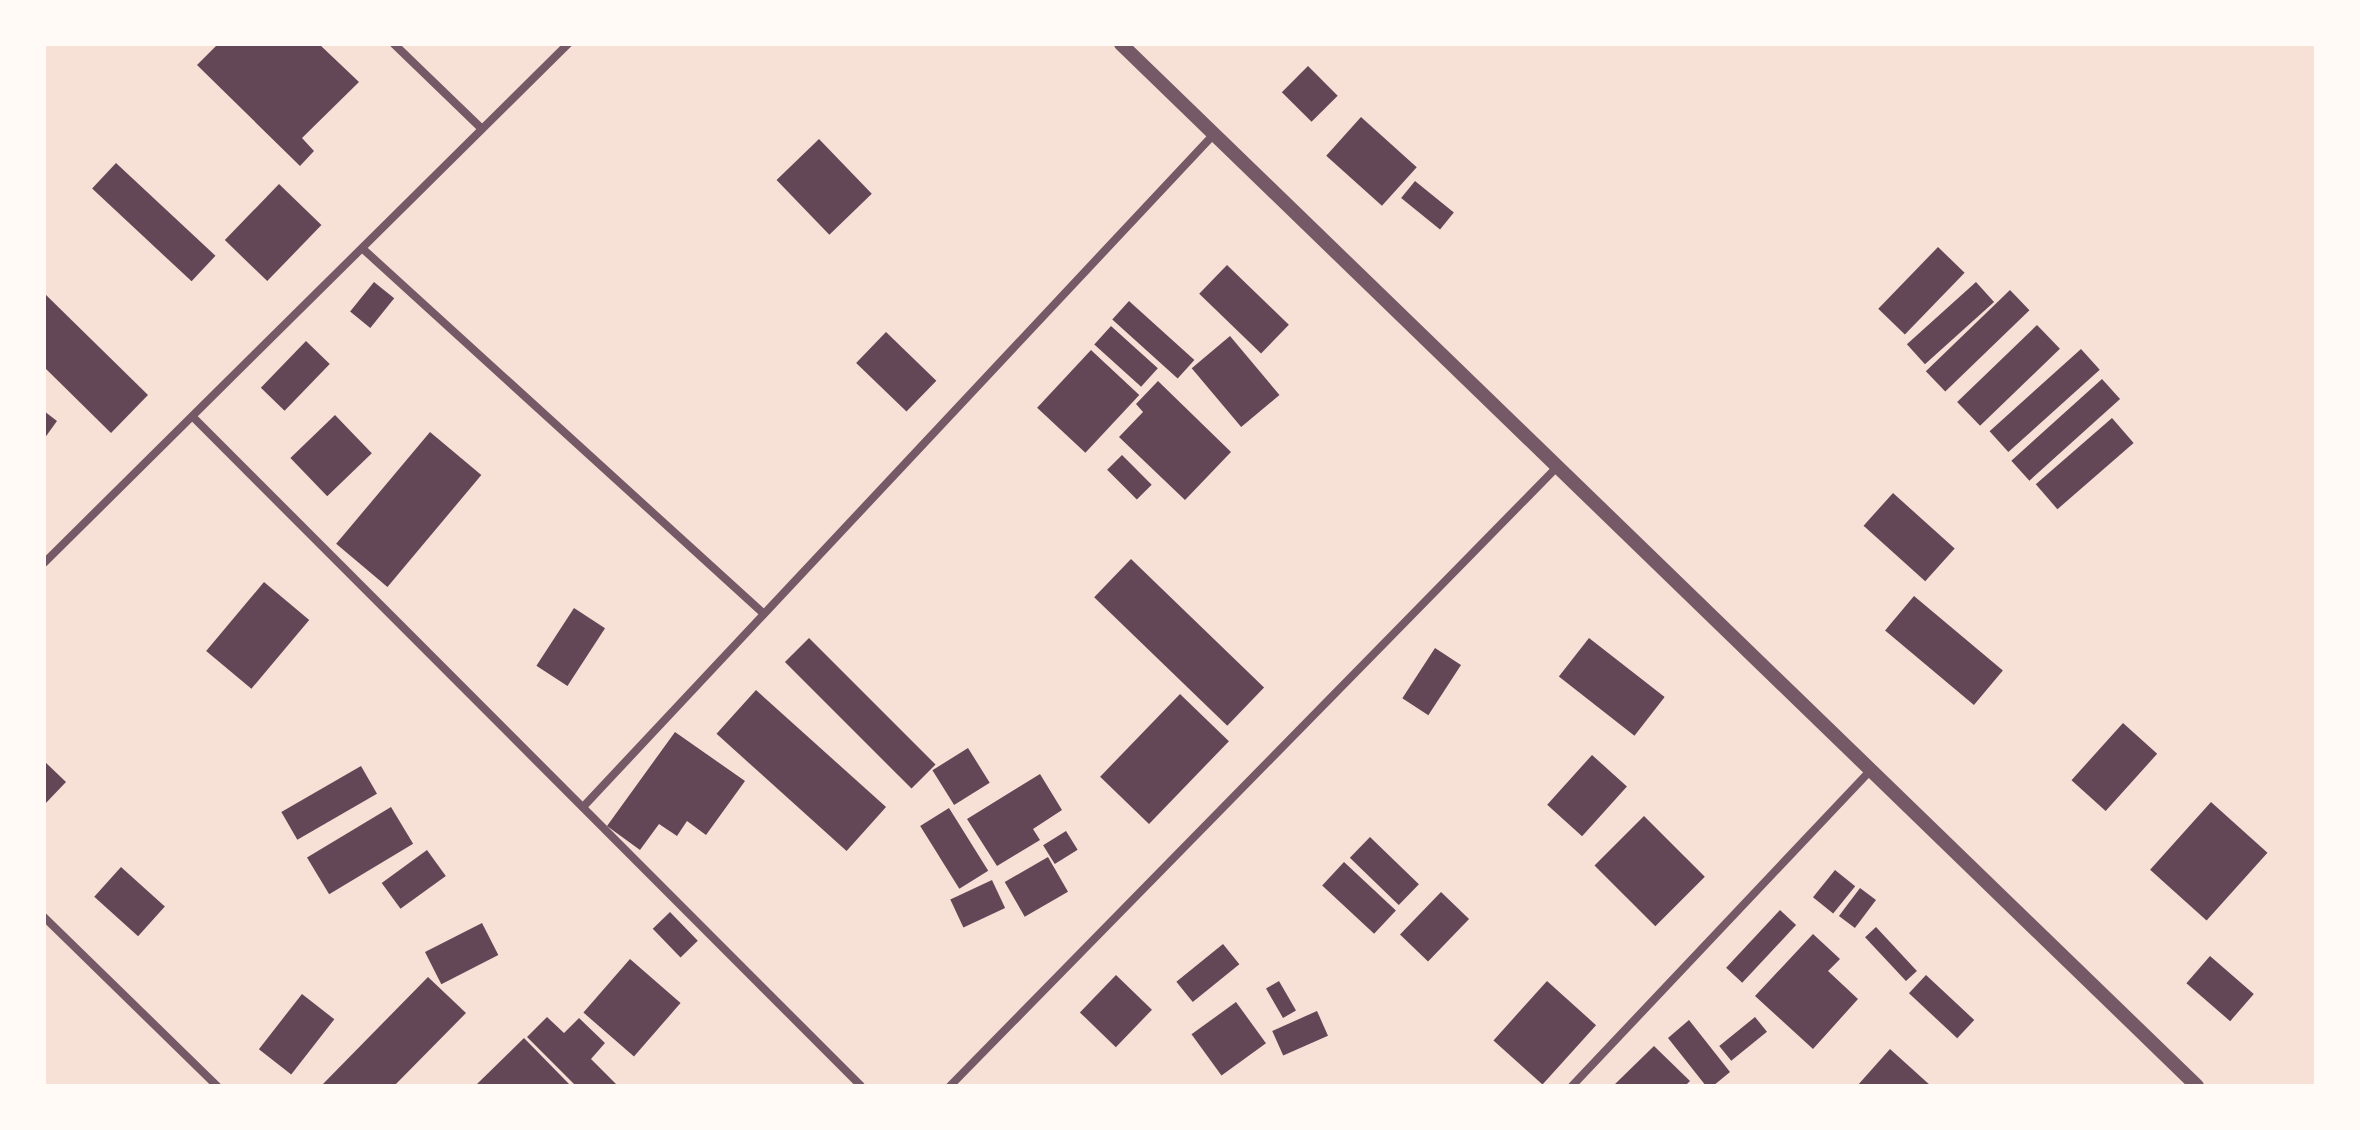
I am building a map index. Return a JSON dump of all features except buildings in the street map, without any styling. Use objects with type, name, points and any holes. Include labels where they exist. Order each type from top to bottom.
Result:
[{"type":"street","points":[[394,44],[482,129]]},
{"type":"street","points":[[44,563],[568,44]]},
{"type":"street","points":[[1121,44],[1872,769],[2192,1085]]},
{"type":"street","points":[[583,807],[1215,132]]},
{"type":"street","points":[[363,249],[764,614]]},
{"type":"street","points":[[193,417],[861,1086]]},
{"type":"street","points":[[950,1086],[1557,467]]},
{"type":"street","points":[[1572,1086],[1872,769]]},
{"type":"street","points":[[44,917],[217,1086]]}]
